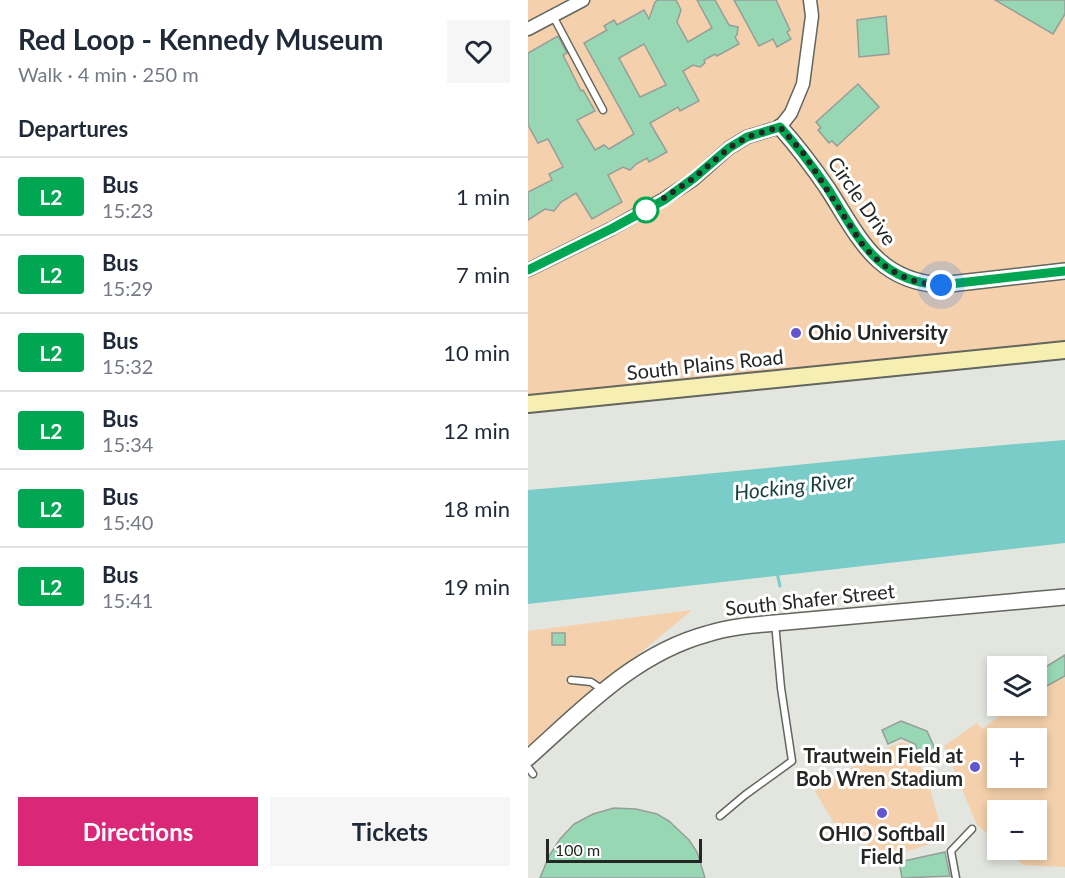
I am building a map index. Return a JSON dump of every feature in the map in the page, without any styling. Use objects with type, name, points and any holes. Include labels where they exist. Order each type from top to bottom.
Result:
[{"type":"main road","name":"South Plains Road","points":[[528,404],[1065,350]]},
{"type":"street","points":[[528,29],[583,0]]},
{"type":"street","points":[[528,270],[620,225],[664,200],[729,148],[747,137],[780,127],[791,113],[803,84],[812,16],[810,0]]},
{"type":"street","name":"Circle Drive","points":[[780,127],[804,154],[862,244],[883,266],[902,277],[927,285],[941,285],[1065,271]]},
{"type":"street","name":"South Shafer Street","points":[[528,758],[626,672],[646,659],[684,641],[708,633],[740,626],[1065,597]]},
{"type":"lane","points":[[553,16],[603,110]]},
{"type":"lane","points":[[720,816],[792,761],[781,688],[775,623]]},
{"type":"lane","points":[[570,680],[591,682],[604,690]]},
{"type":"lane","points":[[956,878],[951,851],[972,829]]},
{"type":"shaded area","points":[[528,0],[1065,0],[1065,350],[528,404]]},
{"type":"shaded area","points":[[692,610],[528,746],[528,631]]},
{"type":"shaded area","name":"Trautwein Field at Bob Wren Stadium","points":[[1065,655],[1065,867],[1023,865],[1017,860],[1047,860],[1047,800],[987,800],[987,834],[977,825],[944,746],[977,723],[982,729],[1000,716],[1047,716],[1047,667]]},
{"type":"shaded area","name":"OHIO Softball Field","points":[[901,742],[910,744],[928,782],[944,840],[893,855],[841,835],[815,791],[868,757]]},
{"type":"water","name":"Hocking River","points":[[1065,440],[1065,543],[528,604],[528,490]]},
{"type":"building","points":[[676,0],[681,10],[677,22],[688,42],[712,28],[697,0],[715,0],[729,25],[738,27],[735,37],[739,44],[704,60],[705,63],[700,67],[693,65],[683,71],[699,101],[680,111],[678,107],[650,123],[667,152],[649,162],[647,158],[630,170],[623,167],[608,175],[622,202],[592,219],[576,193],[561,202],[554,211],[545,209],[528,220],[528,192],[552,180],[549,174],[563,167],[548,139],[538,143],[528,125],[528,53],[558,36],[567,53],[563,55],[581,91],[583,90],[595,111],[577,120],[595,150],[604,145],[609,149],[634,134],[584,43],[607,30],[604,26],[614,20],[617,25],[644,10],[649,19],[655,2]],"holes":[[[644,44],[666,85],[640,97],[619,58]]]},
{"type":"building","points":[[734,0],[776,0],[790,30],[787,32],[791,39],[777,47],[773,39],[759,46]]},
{"type":"building","points":[[995,0],[1065,0],[1065,14],[1053,34]]},
{"type":"building","points":[[886,16],[889,54],[859,57],[857,20]]},
{"type":"building","points":[[858,84],[879,107],[837,146],[832,141],[829,143],[818,130],[821,128],[816,122]]},
{"type":"building","points":[[552,633],[565,633],[565,645],[552,645]]},
{"type":"building","points":[[1065,655],[1065,676],[1047,686],[1047,666]]},
{"type":"building","points":[[901,721],[927,731],[935,749],[920,756],[915,744],[901,738],[888,744],[882,730]]},
{"type":"building","points":[[614,808],[636,809],[657,814],[669,821],[689,840],[697,852],[705,878],[540,878],[549,856],[574,824],[593,814]]},
{"type":"building","points":[[945,852],[950,876],[902,878],[899,862]]},
{"type":"waterway","points":[[777,573],[780,586]]},
{"type":"bus line","name":"L2","points":[[528,270],[664,200],[729,148],[747,137],[780,127],[804,154],[862,244],[883,266],[902,277],[927,285],[941,285],[1065,271]]},
{"type":"place","name":"Ohio University","points":[[796,333]]},
{"type":"place","name":"Trautwein Field at Bob Wren Stadium","points":[[975,767]]},
{"type":"place","name":"OHIO Softball Field","points":[[882,813]]},
{"type":"route","points":[[646,210],[694,178],[729,148],[747,137],[780,127],[804,154],[871,255],[883,266],[902,277],[927,285],[941,285]]}]
